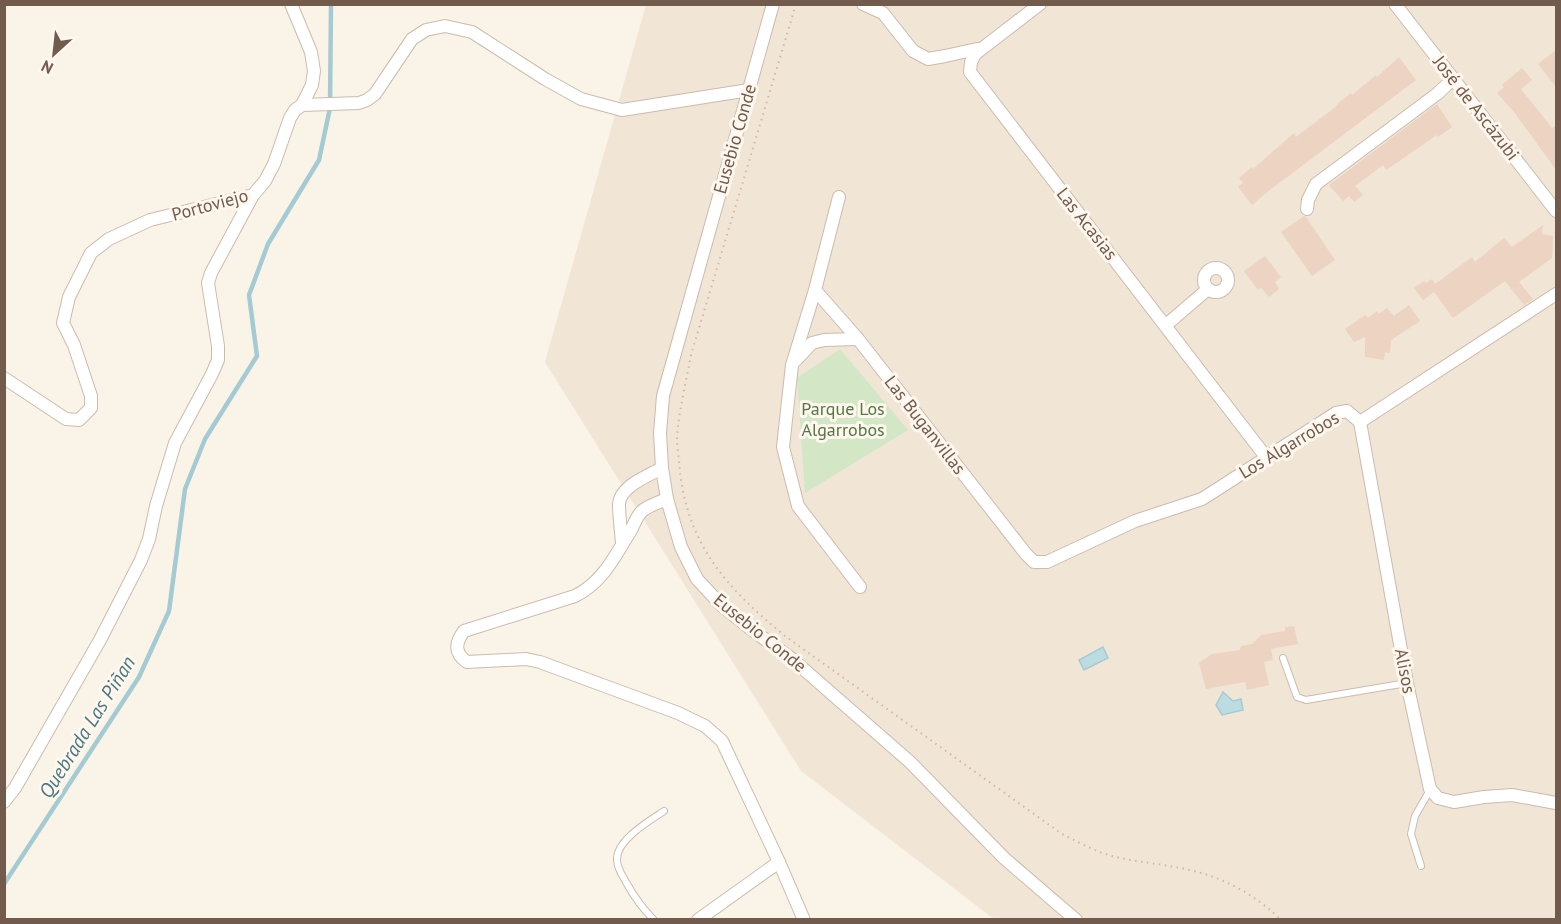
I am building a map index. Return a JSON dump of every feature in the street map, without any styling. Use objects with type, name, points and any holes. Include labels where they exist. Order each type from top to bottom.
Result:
[{"type":"street","name":"Portoviejo","points":[[4,378],[66,419],[79,420],[91,408],[91,396],[74,345],[63,324],[69,297],[91,253],[109,239],[150,220],[253,195],[265,181],[274,164],[290,118],[302,105],[312,85],[314,71],[311,52],[291,4]]},
{"type":"street","name":"Eusebio Conde","points":[[773,4],[663,396],[660,433],[662,468],[667,499],[681,547],[698,579],[721,605],[792,659],[910,762],[1004,858],[1076,920]]},
{"type":"street","points":[[863,4],[883,13],[913,51],[928,59],[980,50],[1040,4]]},
{"type":"street","name":"José de Ascázubi","points":[[1395,4],[1557,211]]},
{"type":"street","points":[[302,105],[359,103],[367,100],[375,94],[412,39],[426,30],[445,26],[472,32],[545,80],[581,99],[622,110],[749,90]]},
{"type":"street","name":"Las Acasias","points":[[980,50],[970,62],[970,72],[1266,457]]},
{"type":"street","points":[[1306,209],[1316,184],[1437,94],[1453,79]]},
{"type":"street","points":[[4,802],[15,788],[100,640],[141,560],[149,539],[156,506],[175,443],[218,360],[208,282],[253,195]]},
{"type":"street","points":[[839,198],[815,290],[792,365],[783,447],[798,506],[860,587]]},
{"type":"street","points":[[1166,325],[1208,289]]},
{"type":"street","name":"Las Buganvillas","points":[[815,290],[858,339],[1034,562]]},
{"type":"street","name":"Los Algarrobos","points":[[1034,562],[1047,562],[1135,521],[1202,499],[1336,413],[1347,411],[1360,422],[1557,294]]},
{"type":"street","points":[[792,365],[812,343],[824,340],[858,339]]},
{"type":"street","name":"Alisos","points":[[1360,422],[1407,683],[1430,789]]},
{"type":"street","points":[[622,543],[619,502],[623,493],[662,468]]},
{"type":"street","points":[[667,499],[643,510],[610,566],[588,590],[464,631],[456,646],[460,658],[467,663],[526,659],[540,662],[678,712],[705,726],[722,741],[804,920]]},
{"type":"street","points":[[1430,789],[1438,798],[1454,802],[1512,795],[1556,804]]},
{"type":"street","points":[[698,920],[779,862]]},
{"type":"lane","points":[[1283,658],[1297,697],[1306,700],[1407,683]]},
{"type":"lane","points":[[1421,866],[1411,834],[1415,816],[1430,789]]},
{"type":"lane","points":[[654,920],[631,891],[617,859],[619,851],[634,831],[664,812]]},
{"type":"path","points":[[796,4],[691,355],[683,395],[677,438],[680,479],[687,512],[701,544],[736,592],[785,636],[1062,834],[1089,848],[1113,856],[1195,871],[1215,878],[1243,890],[1269,908],[1281,920]]},
{"type":"shaded area","points":[[646,5],[1556,5],[1556,919],[994,919],[801,771],[545,362]]},
{"type":"green space","name":"Parque Los Algarrobos","points":[[840,349],[908,430],[805,493],[797,378]]},
{"type":"water","points":[[1103,647],[1108,658],[1084,670],[1079,660]]},
{"type":"water","points":[[1223,692],[1233,701],[1241,699],[1243,710],[1222,715],[1216,705]]},
{"type":"building","points":[[1557,49],[1557,88],[1538,64]]},
{"type":"building","points":[[1399,57],[1416,80],[1252,205],[1238,187],[1243,183],[1239,178],[1252,167],[1253,169],[1294,133],[1296,137],[1351,93],[1352,95],[1376,75],[1377,77]]},
{"type":"building","points":[[1522,68],[1532,80],[1521,89],[1552,128],[1557,125],[1557,171],[1514,112],[1497,93],[1504,87],[1502,85]]},
{"type":"building","points":[[1437,104],[1452,127],[1386,170],[1383,165],[1355,186],[1363,195],[1354,202],[1349,196],[1343,201],[1329,185]]},
{"type":"building","points":[[1304,216],[1335,260],[1312,276],[1281,232]]},
{"type":"building","points":[[1543,225],[1542,234],[1553,236],[1552,258],[1519,282],[1533,299],[1524,305],[1505,281],[1453,318],[1434,292],[1423,300],[1414,288],[1432,279],[1435,284],[1472,257],[1475,262],[1504,238],[1512,247]]},
{"type":"building","points":[[1265,256],[1281,277],[1275,282],[1279,289],[1269,297],[1261,288],[1258,290],[1244,271]]},
{"type":"building","points":[[1409,305],[1420,321],[1391,340],[1390,353],[1385,352],[1384,360],[1365,357],[1365,337],[1354,342],[1345,329],[1365,315],[1368,318],[1377,311],[1379,314],[1387,308],[1394,316]]},
{"type":"building","points":[[1294,626],[1298,644],[1271,649],[1273,660],[1264,662],[1269,685],[1247,690],[1245,682],[1206,689],[1199,663],[1212,654],[1240,650],[1241,646],[1252,644],[1261,635],[1285,631],[1285,627]]},
{"type":"waterway","name":"Quebrada Las Piñan","points":[[4,884],[139,677],[169,611],[185,489],[205,439],[257,356],[249,295],[268,244],[319,160],[330,108],[331,4]]}]
